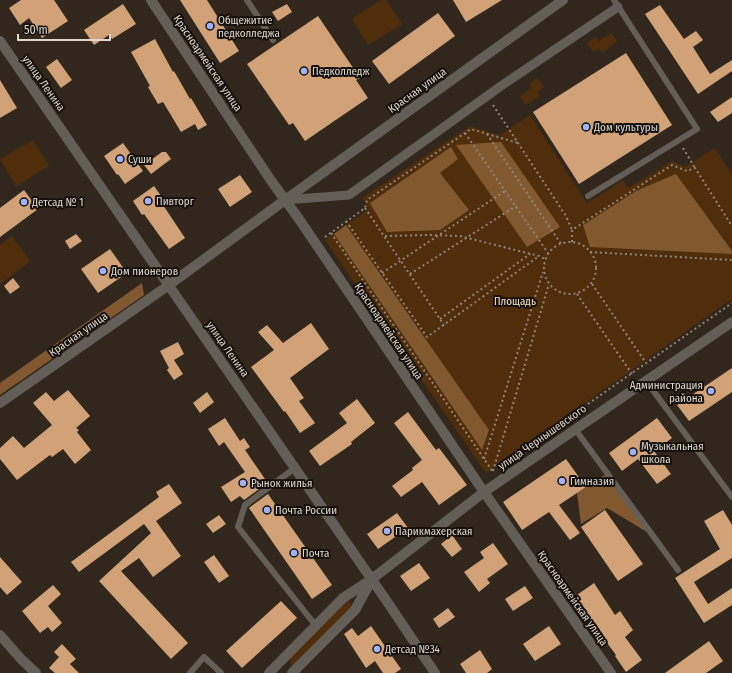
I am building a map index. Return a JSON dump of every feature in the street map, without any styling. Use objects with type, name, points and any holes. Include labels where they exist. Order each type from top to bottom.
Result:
[{"type":"street","name":"Красноармейская улица","points":[[151,0],[484,492],[610,673]]},
{"type":"street","name":"Красная улица","points":[[0,403],[169,285],[563,0]]},
{"type":"street","points":[[285,200],[349,195],[616,3]]},
{"type":"street","name":"улица Ленина","points":[[0,41],[372,579],[434,673]]},
{"type":"street","name":"улица Чернышевского","points":[[269,673],[343,598],[372,579],[484,492],[732,322]]},
{"type":"street","name":"улица Чернышевского","points":[[292,673],[355,610],[372,579]]},
{"type":"street","points":[[0,635],[21,659],[36,673]]},
{"type":"lane","points":[[247,0],[273,40]]},
{"type":"lane","points":[[588,196],[697,129],[616,3]]},
{"type":"lane","points":[[646,381],[732,497]]},
{"type":"lane","points":[[575,429],[678,570]]},
{"type":"lane","points":[[295,468],[245,505],[238,527],[316,626]]},
{"type":"lane","points":[[190,673],[204,657],[221,673]]},
{"type":"path","points":[[488,96],[566,216],[572,230],[572,242]]},
{"type":"path","points":[[465,133],[548,253]]},
{"type":"path","points":[[487,134],[560,244]]},
{"type":"path","points":[[678,141],[732,226]]},
{"type":"path","points":[[572,230],[672,165],[687,171],[695,168]]},
{"type":"path","points":[[382,273],[506,192]]},
{"type":"path","points":[[410,274],[516,206]]},
{"type":"path","points":[[365,208],[444,325]]},
{"type":"path","points":[[346,222],[427,338],[539,256]]},
{"type":"path","points":[[331,233],[499,482]]},
{"type":"path","points":[[385,236],[439,235],[467,237],[539,256],[545,259]]},
{"type":"path","points":[[484,460],[548,253],[560,244],[572,242],[587,248],[594,257],[596,265],[596,274],[592,284],[584,292],[577,294],[562,294],[552,288],[545,279],[543,272]]},
{"type":"path","points":[[590,252],[732,260]]},
{"type":"path","points":[[440,319],[530,254]]},
{"type":"path","points":[[492,471],[549,284]]},
{"type":"path","points":[[592,284],[646,363]]},
{"type":"path","points":[[577,294],[632,374]]},
{"type":"path","points":[[478,482],[732,303]]},
{"type":"green space","points":[[381,0],[386,0],[402,24],[368,45],[352,19]]},
{"type":"green space","points":[[611,33],[617,42],[602,53],[599,48],[593,52],[587,43],[596,37],[599,41]]},
{"type":"green space","points":[[538,78],[544,87],[537,92],[540,96],[525,105],[520,96],[532,88],[529,84]]},
{"type":"green space","name":"Площадь","points":[[530,115],[587,203],[623,180],[628,188],[672,161],[685,167],[715,148],[732,175],[732,299],[486,473],[325,240],[369,209],[362,198],[470,126],[500,135]]},
{"type":"green space","points":[[33,140],[49,166],[16,186],[0,159]]},
{"type":"green space","points":[[12,236],[30,261],[0,284],[0,245]]},
{"type":"green space","points":[[348,599],[352,607],[292,668],[290,656]]},
{"type":"shaded area","points":[[501,142],[560,227],[527,247],[456,145]]},
{"type":"shaded area","points":[[451,147],[458,159],[440,173],[469,210],[440,230],[387,232],[370,203]]},
{"type":"shaded area","points":[[676,174],[732,251],[732,254],[590,247],[583,225],[636,191]]},
{"type":"shaded area","points":[[346,225],[489,430],[482,450],[334,234]]},
{"type":"shaded area","points":[[142,283],[144,295],[0,395],[0,383]]},
{"type":"shaded area","points":[[606,474],[647,532],[607,508],[581,524],[577,493]]},
{"type":"building","points":[[21,0],[54,0],[68,21],[42,38],[29,18],[20,25],[9,8]]},
{"type":"building","name":"Общежитие педколледжа","points":[[180,0],[207,0],[239,51],[220,63]]},
{"type":"building","points":[[453,0],[502,0],[466,22]]},
{"type":"building","points":[[123,4],[136,24],[112,39],[109,35],[94,45],[84,30]]},
{"type":"building","points":[[287,4],[292,12],[278,21],[272,12]]},
{"type":"building","points":[[660,5],[684,39],[696,31],[703,40],[693,47],[710,74],[732,60],[732,71],[698,94],[645,14]]},
{"type":"building","points":[[438,13],[455,36],[389,84],[372,61]]},
{"type":"building","name":"Педколледж","points":[[318,16],[360,78],[356,80],[368,98],[305,141],[293,123],[289,125],[247,64]]},
{"type":"building","points":[[155,39],[173,72],[174,71],[207,125],[198,130],[195,124],[181,132],[163,102],[158,104],[131,52]]},
{"type":"building","points":[[626,53],[672,125],[579,184],[533,112]]},
{"type":"building","points":[[57,59],[72,80],[61,88],[46,67]]},
{"type":"building","points":[[0,80],[17,108],[0,118]]},
{"type":"building","points":[[732,97],[732,113],[718,122],[710,112]]},
{"type":"building","name":"Суши","points":[[123,143],[143,171],[125,184],[104,156]]},
{"type":"building","points":[[162,152],[166,152],[171,159],[151,174],[144,165]]},
{"type":"building","points":[[240,175],[252,192],[230,207],[218,189]]},
{"type":"building","points":[[154,186],[164,200],[161,202],[185,238],[169,249],[133,201]]},
{"type":"building","points":[[24,190],[38,209],[0,237],[0,208]]},
{"type":"building","points":[[76,234],[82,241],[70,249],[65,241]]},
{"type":"building","name":"Дом пионеров","points":[[110,249],[127,273],[98,293],[81,269]]},
{"type":"building","points":[[13,278],[20,287],[10,294],[4,286]]},
{"type":"building","points":[[311,323],[329,349],[290,378],[304,398],[299,401],[315,423],[300,433],[251,367],[274,350],[258,332],[267,325],[283,343]]},
{"type":"building","points":[[178,342],[184,354],[174,360],[183,374],[174,380],[167,370],[169,368],[160,351]]},
{"type":"building","points":[[732,368],[732,392],[689,421],[677,405]]},
{"type":"building","points":[[68,390],[90,416],[76,428],[79,430],[77,432],[91,450],[75,464],[63,449],[52,457],[50,455],[17,480],[0,459],[0,448],[13,436],[24,448],[52,425],[33,403],[46,392],[54,401]]},
{"type":"building","points":[[207,392],[214,402],[200,413],[193,403]]},
{"type":"building","points":[[357,399],[375,423],[351,442],[352,444],[320,466],[309,451],[347,423],[339,413]]},
{"type":"building","points":[[408,412],[436,450],[439,448],[467,485],[439,505],[422,482],[401,497],[392,486],[413,470],[412,468],[422,460],[394,423]]},
{"type":"building","points":[[225,418],[240,441],[244,438],[250,447],[245,450],[265,479],[260,482],[263,486],[244,500],[240,496],[231,502],[221,487],[245,472],[224,442],[219,446],[208,429]]},
{"type":"building","name":"Музыкальная школа","points":[[657,418],[672,438],[654,451],[671,474],[657,484],[638,459],[622,471],[609,453]]},
{"type":"building","name":"Гимназия","points":[[566,459],[586,487],[559,505],[580,533],[570,540],[549,512],[522,530],[503,502]]},
{"type":"building","points":[[169,484],[182,503],[156,521],[181,556],[153,577],[139,558],[121,571],[188,643],[171,659],[99,581],[151,533],[144,524],[79,572],[71,562],[159,497],[156,492]]},
{"type":"building","name":"Почта","points":[[268,494],[332,585],[312,599],[249,508]]},
{"type":"building","points":[[605,510],[643,564],[618,581],[581,527]]},
{"type":"building","points":[[723,510],[732,525],[732,558],[694,582],[708,604],[732,588],[732,605],[704,623],[675,578],[720,549],[704,521]]},
{"type":"building","name":"Парикмахерская","points":[[397,513],[408,528],[378,549],[367,534]]},
{"type":"building","points":[[219,515],[226,524],[213,533],[206,524]]},
{"type":"building","points":[[452,535],[462,549],[452,557],[441,544]]},
{"type":"building","points":[[493,543],[508,564],[487,579],[490,583],[479,592],[464,572],[484,558],[480,552]]},
{"type":"building","points":[[214,555],[229,576],[219,583],[204,562]]},
{"type":"building","points":[[0,557],[22,582],[7,595],[0,587]]},
{"type":"building","points":[[419,563],[430,578],[411,591],[400,576]]},
{"type":"building","points":[[594,583],[615,615],[620,611],[633,630],[625,637],[642,660],[626,672],[615,656],[616,655],[574,597]]},
{"type":"building","points":[[53,585],[61,594],[48,606],[62,623],[52,632],[48,627],[40,633],[22,611]]},
{"type":"building","points":[[525,586],[533,598],[513,611],[505,599]]},
{"type":"building","points":[[281,601],[297,618],[242,668],[226,651]]},
{"type":"building","points":[[448,608],[455,617],[439,628],[433,619]]},
{"type":"building","name":"Детсад №34","points":[[371,626],[401,669],[395,673],[383,673],[375,661],[366,668],[344,634],[352,628],[358,636]]},
{"type":"building","points":[[549,626],[561,644],[535,661],[523,644]]},
{"type":"building","points":[[709,641],[723,661],[706,673],[665,673]]},
{"type":"building","points":[[62,644],[76,659],[70,664],[79,673],[55,673],[49,668],[59,657],[54,652]]},
{"type":"building","points":[[480,650],[492,669],[487,673],[466,673],[460,664]]},
{"type":"place","name":"Общежитие педколледжа","points":[[210,26]]},
{"type":"place","name":"Педколледж","points":[[304,71]]},
{"type":"place","name":"Дом культуры","points":[[586,127]]},
{"type":"place","name":"Суши","points":[[120,159]]},
{"type":"place","name":"Пивторг","points":[[148,201]]},
{"type":"place","name":"Детсад № 1","points":[[24,202]]},
{"type":"place","name":"Дом пионеров","points":[[103,271]]},
{"type":"place","name":"Администрация района","points":[[711,391]]},
{"type":"place","name":"Музыкальная школа","points":[[633,452]]},
{"type":"place","name":"Гимназия","points":[[562,481]]},
{"type":"place","name":"Рынок жилья","points":[[243,483]]},
{"type":"place","name":"Почта России","points":[[267,510]]},
{"type":"place","name":"Парикмахерская","points":[[387,531]]},
{"type":"place","name":"Почта","points":[[294,553]]},
{"type":"place","name":"Детсад №34","points":[[377,649]]}]
